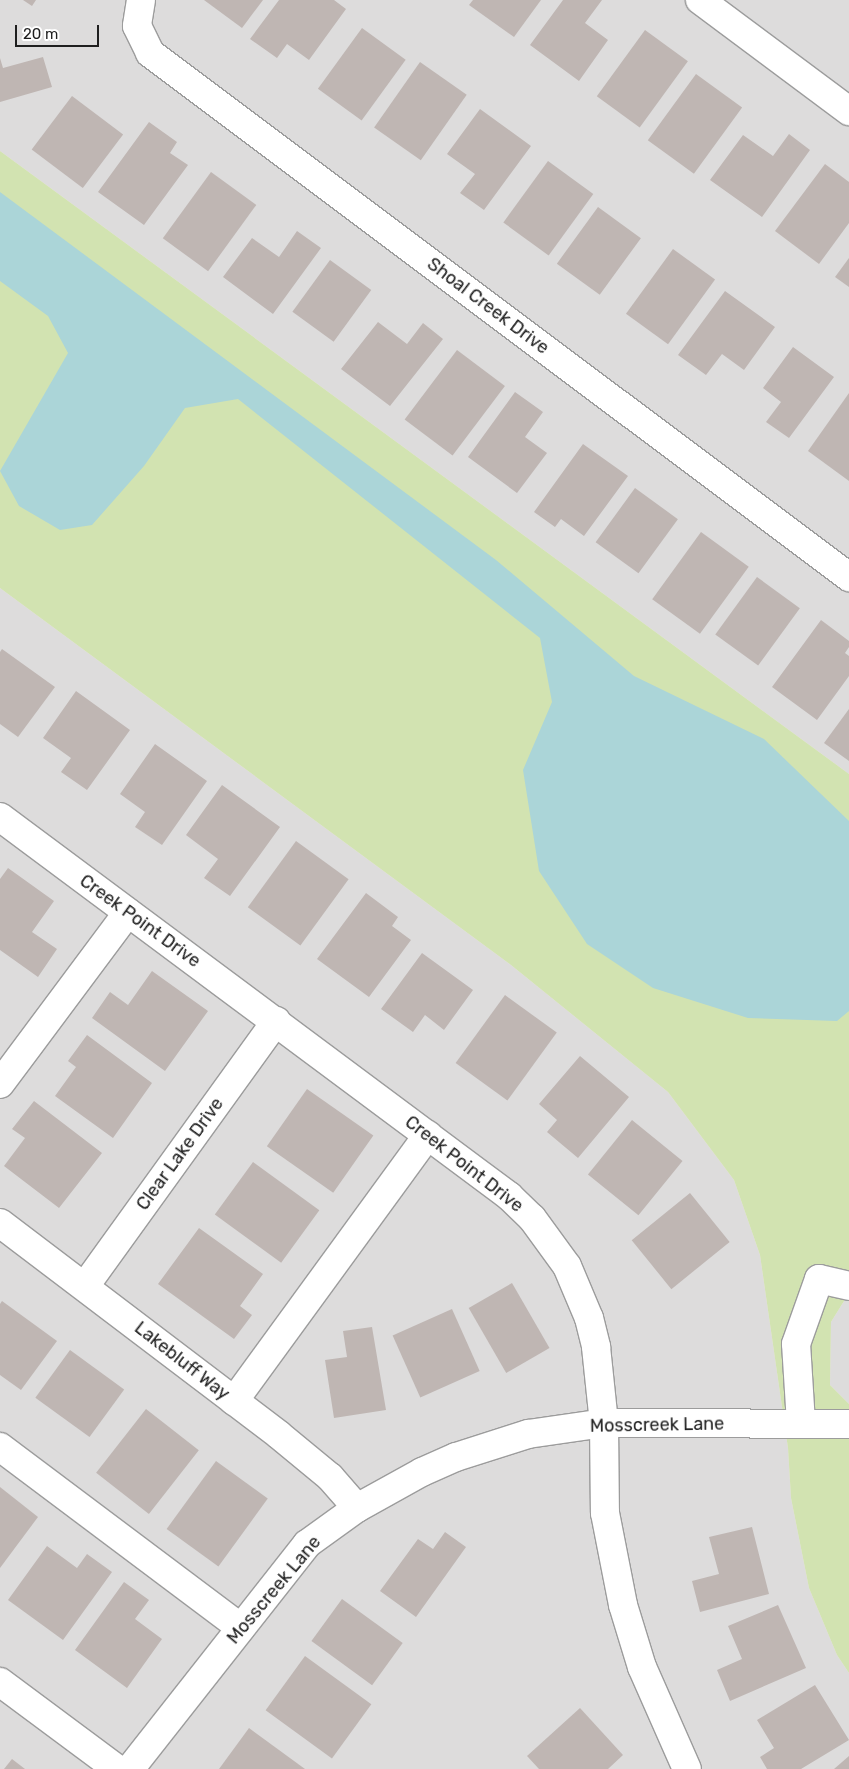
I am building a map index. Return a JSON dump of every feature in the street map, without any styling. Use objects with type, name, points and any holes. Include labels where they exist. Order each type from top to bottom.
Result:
[{"type":"street","points":[[700,0],[849,111]]},
{"type":"street","name":"Shoal Creek Drive","points":[[139,13],[150,53],[849,578]]},
{"type":"street","name":"Creek Point Drive","points":[[0,817],[276,1021],[515,1202],[532,1218],[567,1266],[589,1318],[596,1347],[604,1423],[605,1513],[623,1605],[642,1667],[687,1769]]},
{"type":"street","points":[[0,1084],[128,912]]},
{"type":"street","name":"Clear Lake Drive","points":[[85,1286],[276,1021]]},
{"type":"street","points":[[234,1401],[428,1135]]},
{"type":"street","name":"Lakebluff Way","points":[[0,1223],[234,1401],[330,1478],[357,1508]]},
{"type":"street","points":[[800,1423],[796,1344],[819,1279],[849,1286]]},
{"type":"street","name":"Mosscreek Lane","points":[[130,1769],[307,1544],[357,1508],[422,1472],[456,1457],[528,1434],[604,1423],[846,1424]]},
{"type":"street","points":[[0,1447],[241,1628]]},
{"type":"street","points":[[0,1682],[117,1769]]},
{"type":"shaded area","points":[[0,0],[849,0],[849,774],[0,151]]},
{"type":"shaded area","points":[[0,588],[511,965],[668,1092],[734,1180],[760,1255],[788,1448],[791,1498],[809,1588],[837,1655],[849,1673],[849,1769],[0,1769]]},
{"type":"shaded area","points":[[849,1293],[849,1404],[830,1385],[831,1322]]},
{"type":"green space","points":[[0,151],[849,774],[849,1293],[831,1322],[830,1385],[849,1404],[849,1673],[837,1655],[809,1588],[791,1498],[788,1448],[760,1255],[734,1180],[668,1092],[511,965],[0,588]]},
{"type":"water","points":[[0,192],[496,560],[634,676],[764,739],[849,821],[849,1011],[837,1021],[748,1018],[653,988],[587,944],[539,871],[523,770],[552,702],[540,638],[238,399],[185,408],[144,466],[92,525],[60,530],[19,506],[0,471],[68,353],[48,316],[0,281]]},
{"type":"building","points":[[23,0],[36,0],[32,6]]},
{"type":"building","points":[[204,0],[263,0],[242,28]]},
{"type":"building","points":[[279,0],[334,0],[346,9],[309,60],[287,44],[277,58],[250,39]]},
{"type":"building","points":[[473,0],[541,0],[514,37],[469,5]]},
{"type":"building","points":[[563,0],[602,0],[585,23],[608,40],[579,81],[530,45]]},
{"type":"building","points":[[362,28],[406,60],[362,120],[318,89]]},
{"type":"building","points":[[645,30],[688,61],[640,127],[597,96]]},
{"type":"building","points":[[43,57],[52,87],[0,102],[0,58],[3,68]]},
{"type":"building","points":[[420,62],[467,95],[421,160],[374,128]]},
{"type":"building","points":[[696,74],[742,108],[694,174],[648,140]]},
{"type":"building","points":[[72,96],[123,135],[83,188],[32,150]]},
{"type":"building","points":[[480,109],[531,146],[484,210],[460,193],[475,174],[447,154]]},
{"type":"building","points":[[149,122],[177,142],[170,153],[188,165],[144,225],[98,192]]},
{"type":"building","points":[[789,134],[810,150],[762,217],[710,180],[743,135],[773,156]]},
{"type":"building","points":[[548,161],[593,194],[549,255],[503,222]]},
{"type":"building","points":[[825,164],[849,182],[849,223],[819,264],[775,231]]},
{"type":"building","points":[[211,172],[256,205],[208,271],[163,238]]},
{"type":"building","points":[[598,207],[641,238],[600,295],[557,264]]},
{"type":"building","points":[[297,231],[321,248],[273,314],[223,277],[252,238],[279,257]]},
{"type":"building","points":[[673,249],[715,280],[668,344],[626,314]]},
{"type":"building","points":[[849,258],[849,287],[835,277]]},
{"type":"building","points":[[330,260],[371,290],[334,342],[292,312]]},
{"type":"building","points":[[725,291],[775,327],[744,370],[722,354],[706,375],[678,355]]},
{"type":"building","points":[[378,322],[407,344],[423,323],[443,339],[390,406],[341,369]]},
{"type":"building","points":[[793,347],[834,377],[789,438],[766,422],[781,402],[763,388]]},
{"type":"building","points":[[457,350],[505,386],[453,456],[405,419]]},
{"type":"building","points":[[515,392],[543,412],[525,437],[547,453],[517,493],[468,457]]},
{"type":"building","points":[[849,393],[849,481],[808,451]]},
{"type":"building","points":[[583,444],[628,476],[584,536],[561,519],[555,527],[534,512]]},
{"type":"building","points":[[635,488],[678,519],[638,573],[596,542]]},
{"type":"building","points":[[701,532],[749,567],[700,634],[652,599]]},
{"type":"building","points":[[757,577],[800,608],[758,666],[715,634]]},
{"type":"building","points":[[821,620],[849,641],[849,647],[845,653],[849,656],[849,676],[817,720],[772,687]]},
{"type":"building","points":[[2,649],[55,687],[18,737],[0,724],[0,652]]},
{"type":"building","points":[[76,691],[130,730],[87,790],[61,772],[71,758],[43,738]]},
{"type":"building","points":[[849,709],[849,761],[824,743]]},
{"type":"building","points":[[155,744],[207,781],[162,845],[135,827],[145,812],[120,794]]},
{"type":"building","points":[[222,785],[280,827],[230,896],[204,878],[218,859],[186,835]]},
{"type":"building","points":[[296,841],[349,879],[300,946],[248,907]]},
{"type":"building","points":[[8,868],[54,901],[32,932],[57,949],[38,977],[0,950],[0,879]]},
{"type":"building","points":[[366,893],[398,917],[392,926],[411,940],[369,997],[317,959]]},
{"type":"building","points":[[422,953],[473,990],[444,1030],[425,1015],[413,1032],[381,1009]]},
{"type":"building","points":[[152,971],[208,1011],[165,1071],[92,1018],[110,992],[128,1005]]},
{"type":"building","points":[[505,995],[557,1033],[507,1101],[456,1063]]},
{"type":"building","points":[[87,1035],[152,1083],[113,1138],[55,1096],[76,1067],[68,1061]]},
{"type":"building","points":[[580,1056],[629,1097],[578,1158],[547,1132],[557,1120],[539,1104]]},
{"type":"building","points":[[307,1089],[373,1135],[333,1193],[267,1146]]},
{"type":"building","points":[[34,1101],[102,1153],[59,1208],[4,1166],[25,1138],[12,1129]]},
{"type":"building","points":[[632,1120],[683,1161],[638,1215],[588,1174]]},
{"type":"building","points":[[253,1162],[319,1210],[281,1263],[215,1215]]},
{"type":"building","points":[[690,1193],[730,1242],[671,1289],[632,1240]]},
{"type":"building","points":[[199,1228],[263,1274],[240,1306],[252,1315],[234,1339],[158,1284]]},
{"type":"building","points":[[512,1283],[550,1348],[506,1373],[469,1308]]},
{"type":"building","points":[[2,1301],[57,1341],[21,1390],[0,1375],[0,1304]]},
{"type":"building","points":[[452,1309],[480,1371],[420,1398],[393,1335]]},
{"type":"building","points":[[372,1327],[386,1410],[334,1418],[325,1360],[347,1357],[343,1331]]},
{"type":"building","points":[[70,1350],[124,1389],[90,1437],[35,1398]]},
{"type":"building","points":[[146,1409],[199,1450],[149,1514],[96,1473]]},
{"type":"building","points":[[216,1461],[268,1499],[218,1567],[167,1529]]},
{"type":"building","points":[[0,1487],[38,1517],[0,1568]]},
{"type":"building","points":[[752,1527],[769,1594],[700,1612],[692,1581],[719,1574],[709,1537]]},
{"type":"building","points":[[445,1532],[466,1547],[416,1617],[380,1591],[418,1539],[433,1549]]},
{"type":"building","points":[[47,1546],[77,1568],[87,1554],[112,1572],[63,1640],[8,1600]]},
{"type":"building","points":[[124,1582],[149,1600],[135,1619],[162,1639],[127,1688],[75,1650]]},
{"type":"building","points":[[342,1599],[403,1643],[372,1685],[311,1641]]},
{"type":"building","points":[[778,1605],[806,1668],[730,1701],[717,1670],[742,1659],[728,1626]]},
{"type":"building","points":[[305,1656],[371,1704],[332,1758],[266,1710]]},
{"type":"building","points":[[815,1685],[849,1740],[801,1769],[767,1769],[760,1757],[774,1748],[757,1720]]},
{"type":"building","points":[[580,1708],[623,1755],[608,1769],[539,1769],[527,1756]]},
{"type":"building","points":[[249,1728],[305,1769],[219,1769]]},
{"type":"building","points":[[849,1756],[849,1769],[834,1769]]},
{"type":"building","points":[[12,1759],[25,1769],[4,1769]]}]
